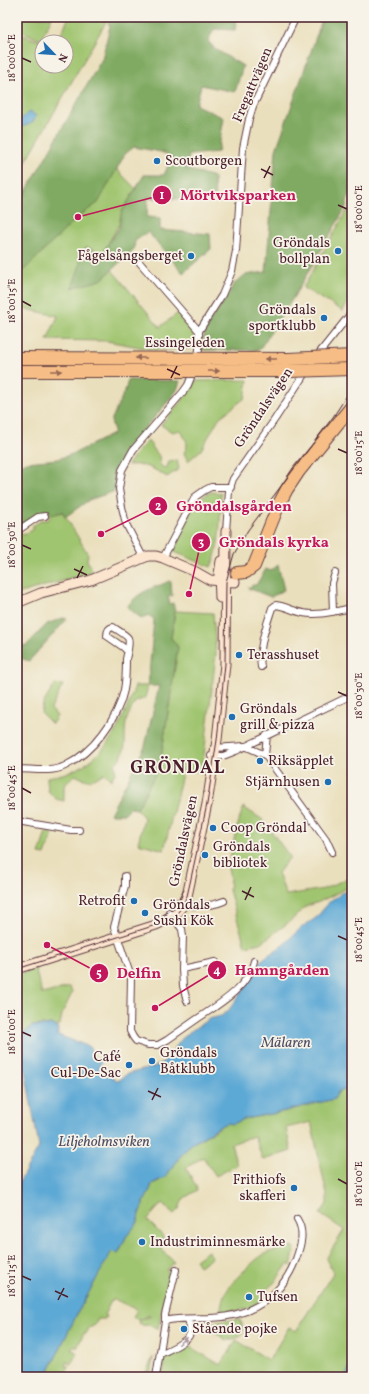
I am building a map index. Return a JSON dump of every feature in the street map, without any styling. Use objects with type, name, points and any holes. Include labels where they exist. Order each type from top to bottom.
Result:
[{"type":"highway","name":"Essingeleden","points":[[17,358],[288,359],[352,356]]},
{"type":"highway","name":"Essingeleden","points":[[17,371],[290,371],[352,369]]},
{"type":"highway","points":[[227,578],[246,572],[254,566],[279,504],[287,489],[299,471],[352,406]]},
{"type":"highway","points":[[227,578],[245,581],[257,574],[262,567],[280,515],[296,482],[317,456],[352,419]]},
{"type":"street","name":"Fregattvägen","points":[[199,331],[222,295],[232,271],[236,251],[241,159],[253,106],[296,17]]},
{"type":"street","points":[[140,263],[199,331],[199,350],[196,364],[188,385],[133,450],[122,470],[119,489],[126,524],[143,557]]},
{"type":"street","name":"Gröndalsvägen","points":[[17,964],[156,924],[171,914],[181,903],[190,883],[202,826],[225,664],[227,578],[226,531],[231,487],[238,470],[275,420],[311,364],[352,312]]},
{"type":"street","points":[[163,558],[195,497],[211,488],[231,487]]},
{"type":"street","points":[[17,531],[38,517],[45,516]]},
{"type":"street","points":[[17,603],[41,594],[96,578],[143,557],[153,556],[163,558],[196,572],[207,579],[227,578]]},
{"type":"street","points":[[333,612],[332,583],[335,573]]},
{"type":"street","points":[[261,668],[260,659],[262,642],[272,608],[276,605],[303,613],[317,615],[352,608]]},
{"type":"street","points":[[17,769],[55,769],[64,767],[80,757],[99,739],[115,713],[124,690],[127,651]]},
{"type":"street","points":[[213,752],[223,756],[352,695]]},
{"type":"street","points":[[265,755],[267,735]]},
{"type":"street","points":[[245,746],[265,755],[326,839],[332,852]]},
{"type":"street","points":[[17,821],[79,830]]},
{"type":"street","points":[[125,876],[125,886],[114,926],[131,977],[130,1025],[133,1037],[141,1043],[158,1045],[220,1004],[238,989],[252,967],[254,960]]},
{"type":"street","points":[[181,903],[215,905],[224,901]]},
{"type":"street","points":[[171,914],[182,929],[183,986],[187,1001]]},
{"type":"street","name":"Gröndalsvägen","points":[[17,969],[117,935]]},
{"type":"street","points":[[182,969],[215,962]]},
{"type":"street","points":[[165,1321],[176,1319],[212,1318],[240,1314],[262,1304],[277,1291],[290,1274],[298,1255],[302,1235],[302,1226],[297,1219]]},
{"type":"street","points":[[156,1377],[165,1315],[176,1270]]},
{"type":"street","points":[[160,1354],[171,1350],[186,1340],[190,1335],[188,1319]]},
{"type":"green space","points":[[17,17],[52,17],[44,34],[34,34],[34,37],[19,30],[17,25]]},
{"type":"green space","points":[[69,17],[87,17],[106,22],[17,177],[17,39],[19,34],[34,39],[34,74],[74,74],[74,34],[61,34]]},
{"type":"green space","points":[[97,17],[233,17],[236,20],[235,30],[214,29],[208,41],[215,49],[243,66],[235,92],[201,85],[196,105],[224,118],[218,152],[189,155],[186,169],[214,177],[215,200],[148,198],[147,217],[160,218],[160,230],[210,234],[211,249],[183,273],[148,232],[135,241],[134,249],[101,280],[72,288],[80,265],[79,254],[86,247],[102,253],[119,228],[121,213],[144,175],[164,175],[172,157],[161,152],[134,147],[125,154],[98,203],[79,216],[17,277],[17,207],[102,59],[110,26],[105,18]]},
{"type":"green space","points":[[323,17],[352,17],[352,179],[346,207],[293,298],[259,350],[203,350],[204,336],[209,323],[227,297],[233,285],[245,275],[266,272],[276,150]]},
{"type":"green space","points":[[82,134],[138,191],[85,284],[101,280],[112,270],[160,327],[178,313],[194,335],[191,349],[155,350],[107,341],[47,340],[58,316],[17,307],[17,244]]},
{"type":"green space","name":"Gröndals bollplan","points":[[347,210],[352,213],[352,295],[343,311],[303,288]]},
{"type":"green space","points":[[128,380],[180,381],[177,390],[171,398],[129,447],[122,458],[117,471],[115,491],[89,500],[65,517],[63,512],[50,515],[42,513],[33,517],[17,528],[17,466],[27,462],[58,459],[75,453],[113,434],[114,431],[111,421],[126,388]]},
{"type":"green space","points":[[248,380],[245,398],[219,418],[201,450],[188,461],[184,453],[187,444],[180,430],[172,432],[161,425],[190,391],[195,381]]},
{"type":"green space","points":[[148,441],[159,456],[160,465],[164,468],[167,467],[169,461],[177,460],[179,469],[167,477],[149,467],[128,465],[137,452]]},
{"type":"green space","points":[[211,492],[221,493],[217,551],[211,567],[172,551],[191,509],[203,496]]},
{"type":"green space","points":[[63,512],[88,554],[87,560],[93,572],[17,594],[17,533],[20,531],[23,535],[34,529],[32,526],[40,520],[47,520],[50,518],[50,515]]},
{"type":"green space","points":[[278,565],[284,590],[271,597],[248,588],[256,585],[266,569],[271,571]]},
{"type":"green space","points":[[169,581],[171,582],[172,596],[168,597],[170,604],[173,603],[175,611],[171,638],[178,647],[160,765],[137,809],[130,808],[124,814],[110,814],[145,746],[159,686],[148,686],[154,619],[148,615],[142,619],[127,607],[143,592]]},
{"type":"green space","points":[[175,611],[213,613],[216,654],[202,772],[183,770],[164,850],[138,843],[144,818],[137,809],[160,765],[178,647],[171,638]]},
{"type":"green space","points":[[63,618],[67,619],[29,661],[17,657],[17,643],[26,646],[47,624]]},
{"type":"green space","points":[[55,684],[63,685],[51,709],[57,716],[52,724],[41,713],[43,704]]},
{"type":"green space","points":[[135,686],[148,686],[145,698],[135,702],[127,718],[123,754],[115,764],[115,773],[111,780],[104,773],[90,780],[75,775],[64,786],[64,801],[56,799],[48,791],[47,777],[65,773],[81,767],[105,746],[115,733]]},
{"type":"green space","points":[[243,807],[263,820],[290,857],[278,873],[286,895],[324,889],[352,876],[352,887],[307,906],[261,943],[245,946],[229,890],[230,878],[228,869]]},
{"type":"green space","points":[[46,832],[53,834],[45,855],[39,854]]},
{"type":"green space","points":[[35,968],[42,994],[70,987],[72,993],[62,1014],[60,1025],[55,1027],[51,1024],[32,1026],[23,1034],[17,1047],[17,976]]},
{"type":"green space","points":[[342,1090],[350,1094],[352,1097],[352,1303],[350,1365],[346,1377],[162,1377],[165,1360],[169,1356],[188,1346],[221,1365],[236,1340],[269,1360],[289,1327],[296,1331],[333,1273],[326,1259],[344,1230],[320,1214],[327,1204],[327,1195],[311,1122],[286,1128],[291,1151],[263,1160],[254,1136],[231,1144],[237,1165],[216,1176],[203,1157],[186,1168],[197,1190],[183,1199],[179,1209],[174,1214],[162,1203],[147,1220],[163,1236],[162,1250],[174,1262],[167,1270],[169,1275],[158,1330],[147,1324],[145,1326],[139,1323],[140,1320],[151,1316],[149,1315],[138,1320],[133,1317],[137,1310],[114,1299],[111,1301],[104,1315],[106,1316],[105,1319],[98,1319],[95,1325],[89,1328],[86,1334],[84,1333],[77,1348],[74,1346],[72,1350],[77,1353],[71,1364],[67,1361],[65,1366],[69,1366],[64,1377],[43,1377],[44,1374],[47,1375],[78,1312],[112,1250],[118,1254],[126,1237],[138,1222],[139,1213],[152,1184],[159,1181],[172,1169],[190,1145],[222,1125],[228,1123],[233,1124],[244,1119],[277,1113],[334,1099],[338,1092]]},
{"type":"green space","points":[[293,1246],[295,1248],[291,1266],[288,1264],[274,1283],[261,1294],[262,1300],[248,1309],[220,1313],[223,1299],[228,1288],[246,1269],[263,1255],[274,1250]]},
{"type":"green space","points":[[208,1251],[212,1258],[199,1266],[195,1260]]},
{"type":"green space","points":[[239,1319],[243,1331],[241,1336],[236,1338],[226,1340],[209,1326],[211,1323]]},
{"type":"green space","points":[[153,1357],[150,1377],[144,1377]]},
{"type":"water","points":[[29,112],[36,116],[34,121],[19,127],[18,122]]},
{"type":"water","name":"Liljeholmsviken","points":[[352,890],[352,1097],[350,1094],[342,1090],[338,1092],[334,1099],[277,1113],[244,1119],[233,1124],[228,1123],[222,1125],[190,1145],[172,1169],[168,1171],[167,1176],[152,1184],[139,1213],[138,1222],[126,1237],[118,1254],[112,1251],[78,1312],[47,1375],[44,1374],[43,1377],[17,1377],[17,1186],[39,1147],[25,1070],[18,1060],[17,1047],[23,1034],[32,1026],[51,1024],[58,1027],[58,1035],[90,1047],[93,1058],[97,1061],[103,1054],[105,1056],[98,1068],[117,1080],[120,1080],[127,1074],[154,1067],[164,1062],[185,1035],[209,1019],[221,1016],[228,1011],[257,971],[260,961],[283,945],[302,927],[316,918],[331,900],[341,893]]},
{"type":"water","points":[[352,1294],[352,1377],[346,1377],[350,1365]]},
{"type":"tram line","points":[[17,969],[156,925],[173,917],[179,911],[187,896],[190,883],[207,804],[217,740],[225,664],[226,582],[234,554],[248,530],[333,417],[352,388]]},
{"type":"tram line","points":[[159,918],[174,907],[184,890]]},
{"type":"place","name":"Scoutborgen","points":[[157,161]]},
{"type":"place","name":"Mörtviksparken","points":[[78,217]]},
{"type":"place","name":"Gröndals bollplan","points":[[338,251]]},
{"type":"place","name":"Fågelsångsberget","points":[[191,256]]},
{"type":"place","name":"Gröndals sportklubb","points":[[324,318]]},
{"type":"place","name":"Gröndalsgården","points":[[101,534]]},
{"type":"place","name":"Gröndals kyrka","points":[[189,594]]},
{"type":"place","name":"Terasshuset","points":[[239,655]]},
{"type":"place","name":"Gröndals grill & pizza","points":[[232,717]]},
{"type":"place","name":"Riksäpplet","points":[[260,761]]},
{"type":"place","name":"Stjärnhusen","points":[[328,782]]},
{"type":"place","name":"Coop Gröndal","points":[[213,828]]},
{"type":"place","name":"Gröndals bibliotek","points":[[205,855]]},
{"type":"place","name":"Retrofit","points":[[134,901]]},
{"type":"place","name":"Gröndals Sushi Kök","points":[[145,913]]},
{"type":"place","name":"Delfin","points":[[47,945]]},
{"type":"place","name":"Hamngården","points":[[155,1008]]},
{"type":"place","name":"Gröndals Båtklubb","points":[[152,1061]]},
{"type":"place","name":"Café Cul-De-Sac","points":[[129,1065]]},
{"type":"place","name":"Frithiofs skafferi","points":[[294,1188]]},
{"type":"place","name":"Industriminnesmärke","points":[[142,1242]]},
{"type":"place","name":"Tufsen","points":[[249,1297]]},
{"type":"place","name":"Stående pojke","points":[[184,1329]]},
{"type":"district","name":"GRÖNDAL","points":[[178,768]]},
{"type":"water label","name":"Mälaren","points":[[286,1043]]}]
